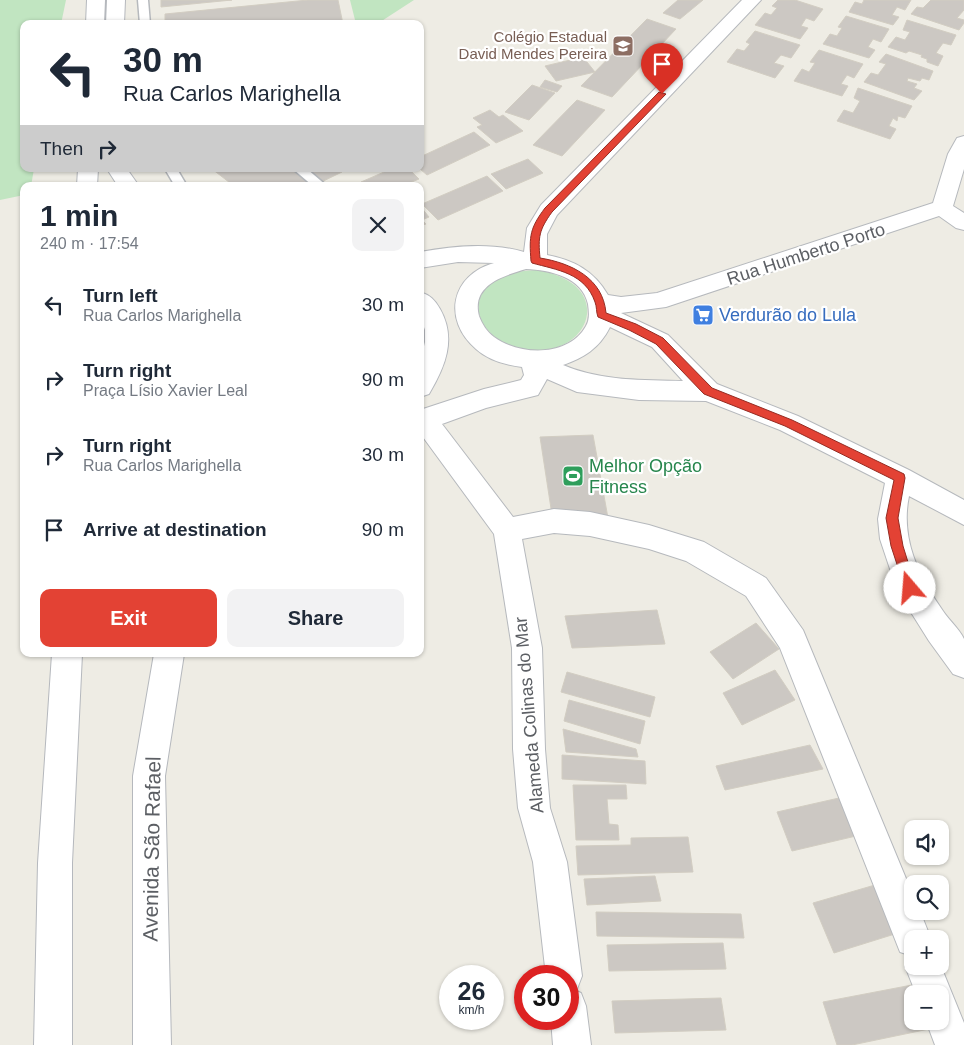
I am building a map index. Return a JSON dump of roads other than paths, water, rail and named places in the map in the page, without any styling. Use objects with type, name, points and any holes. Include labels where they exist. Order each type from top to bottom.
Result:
[{"type":"street","points":[[95,20],[96,0]]},
{"type":"street","points":[[115,20],[116,0]]},
{"type":"street","points":[[531,261],[538,225],[549,210],[752,0]]},
{"type":"street","points":[[964,142],[958,154],[942,208],[964,223]]},
{"type":"street","name":"Rua Humberto Porto","points":[[601,309],[658,301],[942,208]]},
{"type":"street","points":[[424,259],[474,252],[496,254],[553,264],[570,270],[584,279],[594,290],[601,309],[597,331],[584,345],[567,355],[539,360],[514,358],[496,352],[476,336],[465,316],[465,303],[470,290],[479,279],[492,270],[508,264],[531,261]]},
{"type":"street","points":[[424,303],[428,306],[438,331],[435,357],[424,379]]},
{"type":"street","points":[[601,309],[660,341],[708,391]]},
{"type":"street","points":[[539,360],[554,372],[577,382],[640,390],[672,392],[708,391],[789,423],[900,478],[964,513]]},
{"type":"street","points":[[424,419],[484,399],[529,388],[536,376],[539,360]]},
{"type":"street","name":"Alameda Colinas do Mar","points":[[424,423],[507,530],[527,648],[529,749],[534,808],[550,862],[563,965]]},
{"type":"street","points":[[900,478],[892,518],[897,546],[910,588],[964,664]]},
{"type":"street","points":[[507,530],[554,521],[590,524],[650,537],[694,551],[756,587],[792,640],[909,930]]},
{"type":"street","points":[[53,1045],[55,863],[67,657]]},
{"type":"street","name":"Avenida São Rafael","points":[[152,1045],[149,776],[169,657]]},
{"type":"street","points":[[570,1030],[572,1045]]},
{"type":"street","points":[[948,1030],[954,1045]]},
{"type":"lane","points":[[143,0],[145,20]]},
{"type":"lane","points":[[303,172],[316,182]]},
{"type":"place","name":"Colégio Estadual David Mendes Pereira","points":[[623,46]]},
{"type":"place","name":"Verdurão do Lula","points":[[703,315]]},
{"type":"place","name":"Melhor Opção Fitness","points":[[573,476]]}]
